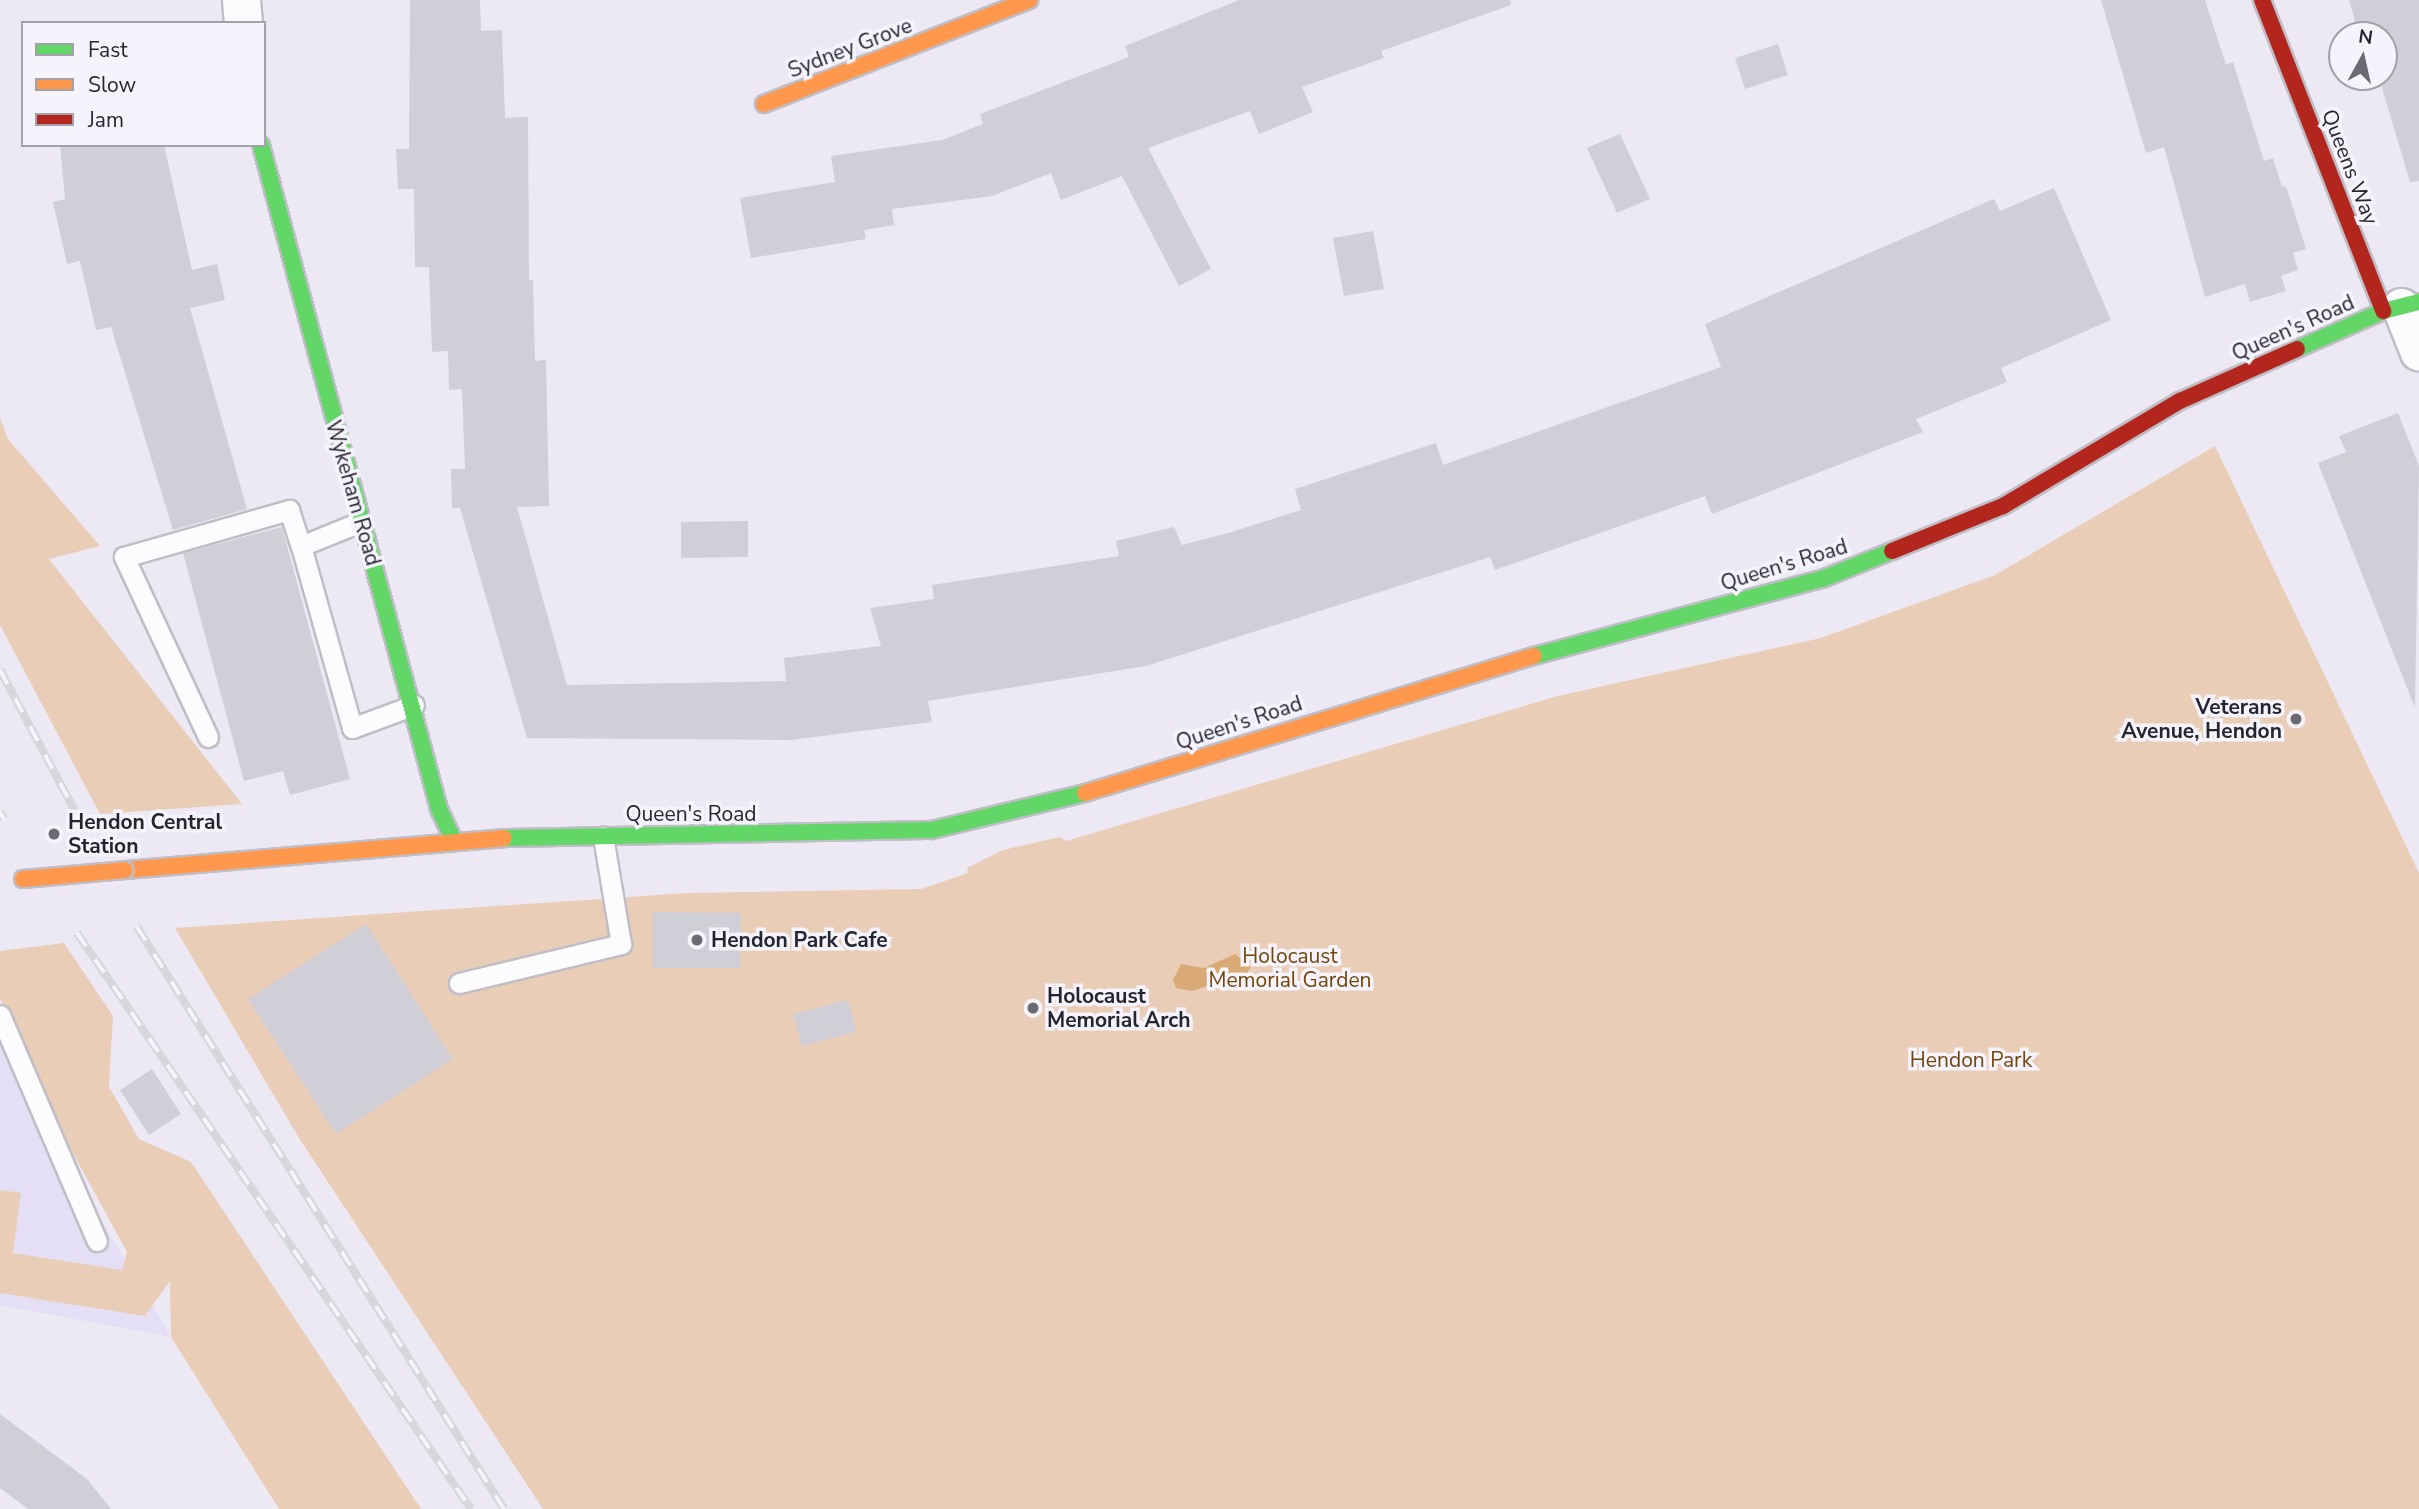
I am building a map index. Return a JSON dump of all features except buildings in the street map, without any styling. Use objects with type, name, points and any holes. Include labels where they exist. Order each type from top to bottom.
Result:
[{"type":"main road","name":"Sydney Grove","points":[[764,104],[1029,0]]},
{"type":"main road","name":"Queens Way","points":[[2262,0],[2401,307]]},
{"type":"main road","name":"Wykeham Road","points":[[262,147],[360,522],[414,705],[439,809],[453,839]]},
{"type":"main road","name":"Queen's Road","points":[[0,879],[453,839],[932,830],[1118,785],[1429,684],[1822,579],[2003,506],[2180,401],[2401,307]]},
{"type":"street","points":[[241,0],[243,21]]},
{"type":"street","points":[[2401,307],[2419,352]]},
{"type":"lane","points":[[208,737],[124,557],[289,510],[352,728],[414,705]]},
{"type":"lane","points":[[301,546],[360,522]]},
{"type":"lane","points":[[459,983],[621,944],[603,835]]},
{"type":"lane","points":[[0,1015],[97,1241]]},
{"type":"shaded area","points":[[1235,954],[1251,967],[1238,985],[1225,980],[1192,991],[1176,988],[1173,980],[1181,964],[1204,968]]},
{"type":"shaded area","points":[[0,1002],[76,1178],[171,1337],[0,1305]]},
{"type":"green space","points":[[0,418],[8,439],[100,546],[49,559],[242,804],[100,814],[0,625]]},
{"type":"green space","name":"Hendon Park","points":[[2215,446],[2419,873],[2419,1509],[543,1509],[299,1138],[175,928],[687,893],[921,889],[968,873],[967,868],[1003,850],[1060,837],[1066,841],[1558,696],[1821,638],[1995,575]]},
{"type":"green space","points":[[64,943],[113,1016],[109,1087],[139,1139],[191,1162],[421,1509],[279,1509],[171,1337],[170,1281],[145,1316],[0,1293],[0,1190],[21,1193],[13,1253],[122,1270],[127,1252],[62,1133],[0,998],[0,951]]},
{"type":"railway","points":[[0,670],[76,813]]},
{"type":"railway","points":[[0,812],[4,819]]},
{"type":"railway","points":[[137,927],[504,1509]]},
{"type":"railway","points":[[77,933],[471,1509]]},
{"type":"traffic: fast","points":[[262,147],[439,809],[453,839]]},
{"type":"traffic: fast","points":[[2297,349],[2383,311],[2419,302]]},
{"type":"traffic: fast","points":[[1534,656],[1822,579],[1892,551]]},
{"type":"traffic: fast","points":[[504,838],[932,830],[1085,793]]},
{"type":"traffic: slow","points":[[764,104],[1029,0]]},
{"type":"traffic: slow","points":[[1085,793],[1534,656]]},
{"type":"traffic: slow","points":[[125,870],[504,838]]},
{"type":"traffic: slow","points":[[23,879],[125,870]]},
{"type":"traffic: jam","points":[[2262,0],[2383,311]]},
{"type":"traffic: jam","points":[[1892,551],[2003,506],[2180,401],[2297,349]]},
{"type":"place","name":"Veterans Avenue, Hendon","points":[[2296,719]]},
{"type":"place","name":"Hendon Central Station","points":[[54,834]]},
{"type":"place","name":"Hendon Park Cafe","points":[[697,940]]},
{"type":"place","name":"Holocaust Memorial Arch","points":[[1033,1008]]},
{"type":"park label","name":"Holocaust Memorial Garden","points":[[1290,968]]}]
